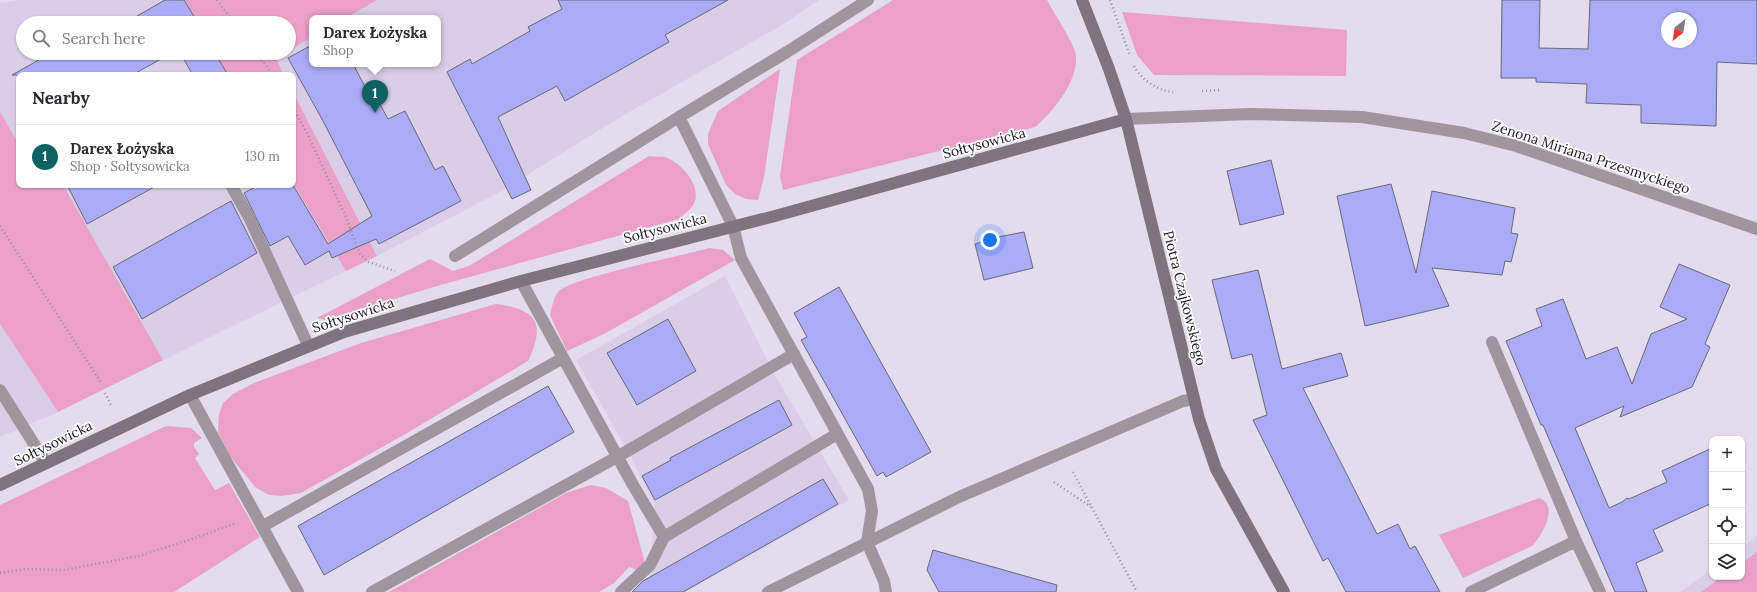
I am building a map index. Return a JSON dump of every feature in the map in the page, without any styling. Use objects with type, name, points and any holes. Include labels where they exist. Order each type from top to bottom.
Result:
[{"type":"street","points":[[455,256],[787,52],[868,0]]},
{"type":"street","name":"Piotra Czajkowskiego","points":[[1082,0],[1108,65],[1126,119],[1199,419],[1216,469],[1284,592]]},
{"type":"street","name":"Zenona Miriama Przesmyckiego","points":[[1126,119],[1250,114],[1362,116],[1464,133],[1516,146],[1757,229]]},
{"type":"street","points":[[679,117],[733,226],[741,258],[868,489],[872,511],[867,542],[884,581],[886,592]]},
{"type":"street","name":"Sołtysowicka","points":[[0,485],[190,395],[308,345],[344,332],[521,281],[733,226],[1126,119]]},
{"type":"street","points":[[234,188],[250,219],[308,345]]},
{"type":"street","points":[[521,281],[617,457],[664,537]]},
{"type":"street","points":[[1492,342],[1576,541],[1600,592]]},
{"type":"street","points":[[372,592],[617,457],[794,354]]},
{"type":"street","points":[[263,526],[563,358]]},
{"type":"street","points":[[0,390],[46,464]]},
{"type":"street","points":[[190,395],[298,592]]},
{"type":"street","points":[[768,592],[959,497],[1194,398]]},
{"type":"street","points":[[621,592],[650,564],[664,537],[837,434]]},
{"type":"street","points":[[1472,592],[1576,541]]},
{"type":"path","points":[[217,0],[229,16]]},
{"type":"path","points":[[262,60],[271,72]]},
{"type":"path","points":[[296,113],[306,131],[346,217],[360,254],[369,262],[395,272]]},
{"type":"path","points":[[0,226],[102,384]]},
{"type":"path","points":[[105,393],[113,410]]},
{"type":"path","points":[[1062,453],[1137,592]]},
{"type":"path","points":[[1032,466],[1091,507]]},
{"type":"path","points":[[0,573],[26,568],[63,570],[139,556],[201,536],[256,514]]},
{"type":"shaded area","points":[[21,0],[184,0],[194,16],[16,16],[16,60],[219,60],[226,72],[16,72],[16,139],[0,112],[0,3]]},
{"type":"shaded area","points":[[184,0],[377,0],[351,15],[309,15],[309,39],[296,47],[296,16],[194,16]]},
{"type":"shaded area","points":[[377,0],[819,0],[782,25],[624,115],[496,194],[377,256],[296,98],[296,72],[283,72],[277,60],[296,60],[296,47],[309,39],[309,67],[441,67],[441,15],[351,15]]},
{"type":"shaded area","points":[[893,0],[1047,0],[1075,51],[1076,61],[1070,83],[1050,112],[1035,127],[783,190],[780,176],[797,60]]},
{"type":"shaded area","points":[[1122,12],[1347,30],[1346,76],[1154,75],[1137,55]]},
{"type":"shaded area","points":[[219,60],[277,60],[283,72],[226,72]]},
{"type":"shaded area","points":[[780,69],[764,177],[758,200],[746,199],[735,194],[726,185],[708,144],[708,134],[718,111]]},
{"type":"shaded area","points":[[296,98],[377,256],[346,271],[296,188]]},
{"type":"shaded area","points":[[0,112],[16,139],[16,188],[65,188],[163,360],[58,412],[0,324]]},
{"type":"shaded area","points":[[649,156],[665,157],[677,164],[688,174],[695,187],[696,194],[694,204],[679,219],[437,286],[326,320],[317,318],[430,259],[453,271],[469,266]]},
{"type":"shaded area","points":[[65,188],[296,188],[346,271],[163,360]]},
{"type":"shaded area","points":[[709,248],[723,250],[735,260],[604,334],[567,351],[550,315],[556,294],[558,292],[568,286],[584,280],[629,267]]},
{"type":"shaded area","points":[[725,276],[776,377],[849,500],[686,592],[659,592],[649,576],[655,506],[632,459],[576,360]]},
{"type":"shaded area","points":[[496,304],[510,306],[521,310],[529,314],[534,320],[537,328],[536,337],[528,361],[407,433],[301,493],[281,496],[269,495],[255,487],[230,456],[218,432],[219,414],[223,403],[233,394],[254,383],[361,343]]},
{"type":"shaded area","points":[[0,324],[58,412],[0,437]]},
{"type":"shaded area","points":[[166,426],[191,428],[202,438],[194,443],[194,447],[199,454],[195,458],[215,490],[229,483],[260,537],[174,592],[0,592],[0,505]]},
{"type":"shaded area","points":[[591,485],[606,488],[628,501],[648,574],[629,567],[614,583],[599,592],[389,592],[566,493]]},
{"type":"shaded area","points":[[1539,498],[1545,502],[1548,507],[1549,514],[1544,528],[1532,546],[1463,578],[1439,535]]},
{"type":"shaded area","points":[[1757,536],[1757,592],[1680,592],[1709,571],[1709,580],[1745,580],[1745,545]]},
{"type":"shaded area","points":[[1757,552],[1757,592],[1701,592],[1718,580],[1745,580],[1745,561]]},
{"type":"building","points":[[165,0],[184,0],[194,16],[137,16]]},
{"type":"building","points":[[558,0],[728,0],[665,35],[669,42],[565,101],[557,86],[498,117],[531,190],[512,199],[447,72],[470,59],[472,64],[530,31],[528,27],[562,9]]},
{"type":"building","points":[[1502,0],[1540,0],[1539,48],[1588,49],[1590,0],[1757,0],[1757,64],[1717,62],[1716,126],[1641,123],[1641,105],[1586,103],[1587,84],[1536,82],[1536,78],[1501,78]]},
{"type":"building","points":[[309,47],[309,67],[355,67],[370,96],[374,93],[388,119],[405,111],[435,170],[443,166],[461,201],[379,244],[376,239],[332,258],[329,251],[305,265],[288,236],[270,246],[244,193],[253,188],[295,188],[328,244],[372,216],[323,121],[289,60],[296,60],[296,54]]},
{"type":"building","points":[[39,60],[159,60],[137,72],[17,72]]},
{"type":"building","points":[[184,60],[219,60],[226,72],[191,72]]},
{"type":"building","points":[[1271,160],[1284,214],[1240,225],[1227,171]]},
{"type":"building","points":[[1391,184],[1416,273],[1432,191],[1515,208],[1511,233],[1518,234],[1511,262],[1505,261],[1502,275],[1432,268],[1449,306],[1365,326],[1337,196]]},
{"type":"building","points":[[69,188],[153,188],[87,224]]},
{"type":"building","points":[[231,201],[257,253],[142,319],[113,267]]},
{"type":"building","points":[[1024,232],[1033,268],[984,280],[975,244],[998,237]]},
{"type":"building","points":[[1679,264],[1730,285],[1705,344],[1710,347],[1692,387],[1620,417],[1624,406],[1575,428],[1609,508],[1627,498],[1629,499],[1667,482],[1662,471],[1709,449],[1709,504],[1653,530],[1663,551],[1636,563],[1647,592],[1615,592],[1543,425],[1541,425],[1506,341],[1542,326],[1536,309],[1563,299],[1586,359],[1617,347],[1632,384],[1651,334],[1687,319],[1660,307]]},
{"type":"building","points":[[1258,270],[1282,369],[1341,353],[1348,376],[1303,388],[1377,534],[1398,524],[1410,549],[1415,546],[1440,592],[1346,592],[1328,558],[1323,561],[1253,420],[1267,415],[1252,354],[1232,359],[1212,280]]},
{"type":"building","points":[[839,287],[931,452],[886,477],[883,472],[877,476],[801,340],[807,337],[794,313]]},
{"type":"building","points":[[668,319],[696,371],[637,405],[607,353]]},
{"type":"building","points":[[548,386],[574,432],[324,575],[298,526]]},
{"type":"building","points":[[779,400],[792,425],[655,500],[642,476],[671,460],[670,458]]},
{"type":"building","points":[[823,479],[838,504],[683,592],[632,592],[643,581]]},
{"type":"building","points":[[933,550],[1057,585],[1056,592],[939,592],[927,570]]},
{"type":"place","name":"Darex Łożyska","points":[[375,113]]}]
